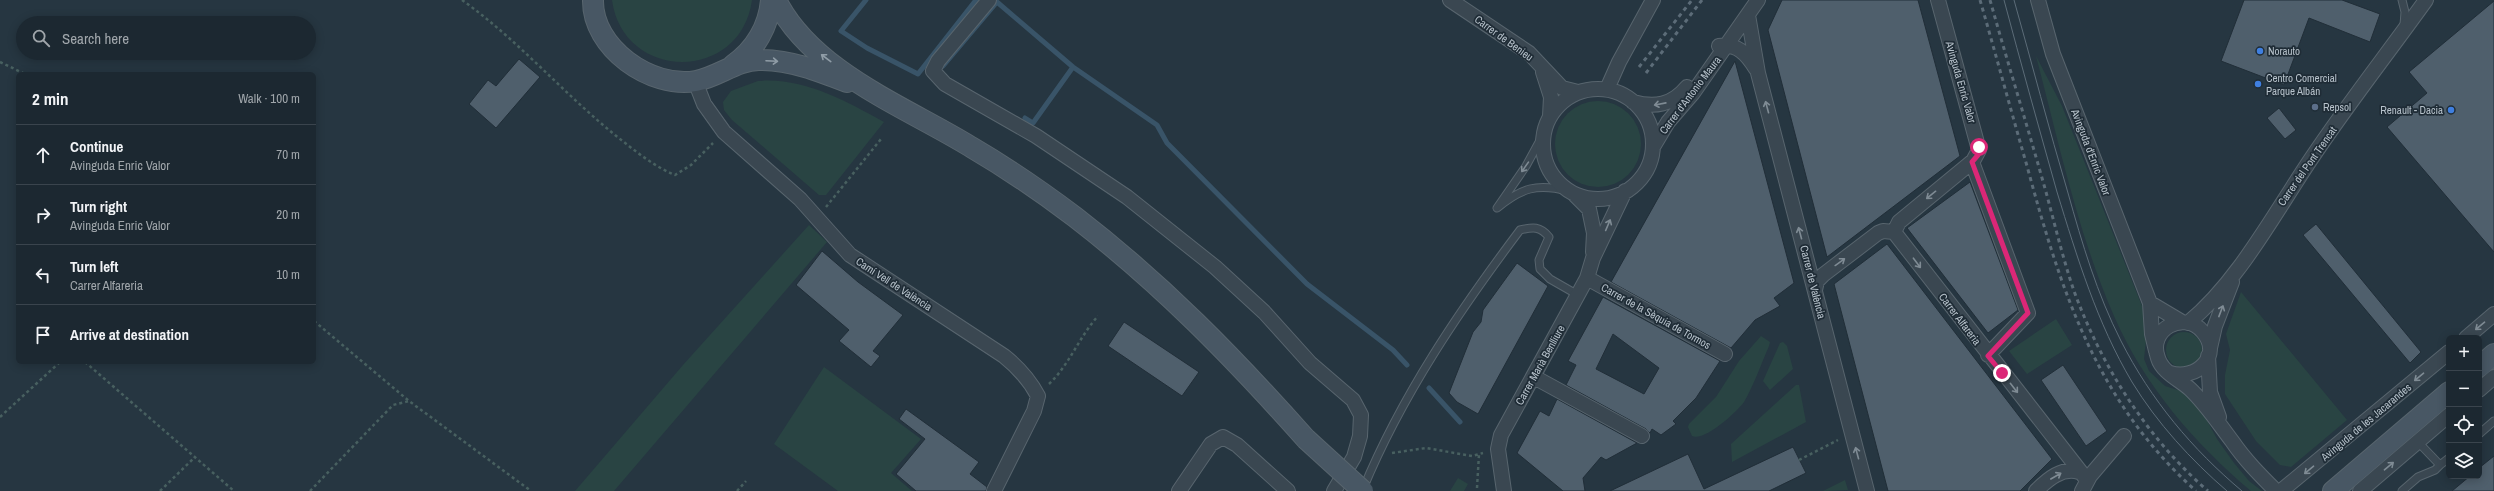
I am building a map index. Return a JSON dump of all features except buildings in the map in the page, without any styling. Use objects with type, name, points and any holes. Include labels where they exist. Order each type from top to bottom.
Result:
[{"type":"street","points":[[593,0],[601,31],[617,54],[640,71],[667,80],[695,81],[721,73],[742,63],[757,60],[782,61],[814,70],[881,96]]},
{"type":"street","points":[[721,73],[743,58],[760,37],[770,12],[771,0]]},
{"type":"street","points":[[776,0],[797,32],[815,50],[881,96],[1004,168],[1113,248],[1215,339],[1306,439],[1362,491]]},
{"type":"street","points":[[989,0],[938,61],[934,71],[945,84],[1036,136],[1127,197],[1215,267],[1264,312],[1310,363],[1354,400],[1361,415],[1360,436],[1354,457],[1334,491]]},
{"type":"street","name":"Carrer de Benieu","points":[[1450,0],[1529,53],[1562,88],[1578,92]]},
{"type":"street","points":[[1607,89],[1619,62],[1653,0]]},
{"type":"street","name":"Carrer d'Antonio Maura","points":[[1653,147],[1668,122],[1692,93],[1758,0]]},
{"type":"street","name":"Avinguda Enric Valor","points":[[1938,0],[1979,147],[1978,155],[1967,167]]},
{"type":"street","name":"Avinguda d'Enric Valor","points":[[2038,0],[2053,54],[2150,303],[2152,334],[2156,351]]},
{"type":"street","name":"Carrer del Pont Trencat","points":[[2185,322],[2206,308],[2238,268],[2318,148],[2423,4]]},
{"type":"street","name":"Carrer de València","points":[[1748,15],[1758,73],[1867,491]]},
{"type":"street","name":"Carrer d'Antonio Maura","points":[[1633,102],[1646,106],[1661,105],[1675,99],[1686,88],[1711,52],[1718,46],[1728,44]]},
{"type":"street","name":"Carrer de València","points":[[1728,44],[1737,47],[1748,56],[1758,73]]},
{"type":"street","name":"Carrer de Benieu","points":[[1538,63],[1547,79],[1551,97],[1550,116]]},
{"type":"street","name":"Camí Vell de València","points":[[695,81],[704,104],[724,132],[800,199],[850,255],[1004,356],[1022,371],[1038,396]]},
{"type":"street","points":[[1592,89],[1607,89],[1621,94],[1633,102],[1645,115],[1649,125],[1653,147],[1649,165],[1640,180],[1626,192],[1609,198],[1591,199],[1571,192],[1558,182],[1545,159],[1544,133],[1550,116],[1562,102],[1578,92],[1592,89]]},
{"type":"street","points":[[1815,290],[1817,281],[1823,275],[1883,231],[1894,232],[1898,222],[1967,167],[2028,313],[1988,356]]},
{"type":"street","name":"Carrer Marià Benlliure","points":[[1571,192],[1589,209],[1594,233],[1593,258]]},
{"type":"street","name":"Carrer Marià Benlliure","points":[[1504,491],[1498,448],[1501,435],[1587,278],[1593,258],[1626,192]]},
{"type":"street","name":"Carrer Alfareria","points":[[1894,232],[2083,481]]},
{"type":"street","name":"Carrer del Pont Trencat","points":[[2209,352],[2220,312],[2238,268]]},
{"type":"street","name":"Carrer de la Sèquia de Tormos","points":[[1587,278],[1724,354]]},
{"type":"street","points":[[2150,303],[2185,322],[2198,327],[2204,333],[2209,352],[2210,392],[2225,432]]},
{"type":"street","points":[[2470,335],[2494,314]]},
{"type":"street","points":[[2185,322],[2174,323],[2161,333],[2156,351],[2158,360],[2170,373],[2191,390],[2243,456],[2276,491]]},
{"type":"street","points":[[2170,373],[2179,376],[2194,373],[2201,369],[2209,352]]},
{"type":"street","name":"Avinguda de les Jacarandes","points":[[2281,491],[2446,354]]},
{"type":"street","points":[[2482,364],[2494,354]]},
{"type":"street","points":[[1534,377],[1642,436]]},
{"type":"street","points":[[2482,387],[2494,377]]},
{"type":"street","points":[[2333,491],[2446,395]]},
{"type":"street","points":[[994,491],[1034,411],[1038,396]]},
{"type":"street","points":[[2360,491],[2446,418]]},
{"type":"street","points":[[2036,491],[2059,473],[2067,470],[2083,481],[2124,436]]},
{"type":"street","points":[[1179,491],[1211,444],[1224,437],[1237,445],[1288,491]]},
{"type":"lane","points":[[2397,40],[2405,20],[2402,0]]},
{"type":"lane","points":[[1544,133],[1526,166],[1497,208],[1512,195],[1532,188],[1550,186],[1571,192]]},
{"type":"lane","points":[[1362,491],[1378,455],[1445,333],[1520,230],[1534,227],[1544,231],[1549,237],[1539,260],[1540,269],[1550,279],[1578,295]]},
{"type":"lane","points":[[2482,432],[2494,422]]},
{"type":"lane","points":[[2418,442],[2440,465]]},
{"type":"lane","points":[[2402,491],[2418,477],[2436,470],[2446,460]]},
{"type":"path","points":[[462,0],[506,36],[594,118],[659,169],[675,175],[691,165],[724,132]]},
{"type":"path","points":[[0,62],[21,72]]},
{"type":"path","points":[[817,219],[881,139]]},
{"type":"path","points":[[1038,396],[1059,374],[1090,324],[1098,316]]},
{"type":"path","points":[[316,322],[409,401],[531,491]]},
{"type":"path","points":[[0,417],[58,364]]},
{"type":"path","points":[[87,364],[234,491]]},
{"type":"path","points":[[310,491],[393,405],[409,401]]},
{"type":"path","points":[[1799,460],[1834,442]]},
{"type":"path","points":[[1378,455],[1426,448],[1472,456],[1498,448]]},
{"type":"path","points":[[1477,488],[1479,454]]},
{"type":"path","points":[[160,491],[195,457]]},
{"type":"path","points":[[737,491],[746,481]]},
{"type":"green space","points":[[612,0],[752,0],[743,27],[727,47],[706,58],[682,62],[658,58],[637,46],[621,27]]},
{"type":"green space","points":[[2036,56],[2062,106],[2144,311],[2147,331],[2144,359],[2149,371],[2165,386],[2184,392],[2202,411],[2217,439],[2234,463],[2249,481],[2262,491],[2251,491],[2230,473],[2191,433],[2156,389],[2140,366],[2126,341],[2101,285],[2090,253],[2070,188]]},
{"type":"green space","points":[[758,81],[791,83],[824,92],[855,106],[884,122],[826,195],[819,195],[732,120],[724,110],[723,102],[731,91]]},
{"type":"green space","points":[[1598,101],[1614,105],[1628,114],[1637,128],[1641,144],[1637,160],[1628,174],[1614,183],[1598,187],[1582,183],[1568,174],[1559,160],[1555,144],[1559,128],[1568,114],[1582,105]]},
{"type":"green space","points":[[809,225],[827,242],[614,491],[575,491],[683,365]]},
{"type":"green space","points":[[2241,292],[2347,420],[2291,467],[2280,465],[2256,441],[2225,394],[2225,375],[2230,350],[2226,334]]},
{"type":"green space","points":[[2056,319],[2072,345],[2027,374],[2009,351]]},
{"type":"green space","points":[[2188,332],[2197,337],[2201,343],[2201,357],[2197,363],[2188,368],[2180,368],[2171,363],[2167,357],[2166,346],[2171,337],[2177,333]]},
{"type":"green space","points":[[1761,336],[1770,342],[1769,346],[1744,402],[1728,419],[1712,431],[1697,437],[1692,436],[1688,427],[1689,424],[1716,397],[1739,361]]},
{"type":"green space","points":[[1783,342],[1787,346],[1793,369],[1770,390],[1763,381],[1780,343]]},
{"type":"green space","points":[[824,367],[921,439],[891,473],[912,491],[838,491],[774,444]]},
{"type":"green space","points":[[1796,385],[1799,385],[1806,422],[1732,462],[1731,444]]},
{"type":"green space","points":[[1458,478],[1468,484],[1464,491],[1450,491]]},
{"type":"green space","points":[[1845,480],[1848,490],[1823,491]]},
{"type":"waterway","points":[[866,0],[841,31],[867,48],[918,74],[976,0]]},
{"type":"waterway","points":[[943,66],[997,2],[1073,67],[1157,125],[1167,143],[1307,284],[1393,350],[1407,365]]},
{"type":"waterway","points":[[1025,118],[1033,123],[1073,67]]},
{"type":"waterway","points":[[1429,388],[1460,422]]},
{"type":"tram line","points":[[2004,0],[2057,192],[2080,265],[2108,337],[2132,382],[2152,412],[2200,467],[2227,491]]},
{"type":"tram line","points":[[2014,0],[2079,231],[2097,287],[2112,323],[2133,363],[2159,403],[2206,458],[2242,491]]},
{"type":"railway","points":[[1639,67],[1692,0]]},
{"type":"railway","points":[[1646,73],[1702,0]]},
{"type":"railway","points":[[1980,0],[2054,257],[2069,300],[2087,342],[2108,382],[2132,420],[2161,456],[2196,491]]},
{"type":"railway","points":[[1990,0],[2066,267],[2085,319],[2113,374],[2146,424],[2165,448],[2208,491]]},
{"type":"place","name":"Norauto","points":[[2260,51]]},
{"type":"place","name":"Centro Comercial Parque Albán","points":[[2258,84]]},
{"type":"place","name":"Repsol","points":[[2315,107]]},
{"type":"place","name":"Renault - Dacia","points":[[2451,110]]},
{"type":"route","points":[[1979,147],[1978,155],[1972,162],[2028,313],[2026,317],[1988,356],[2002,373]]}]
